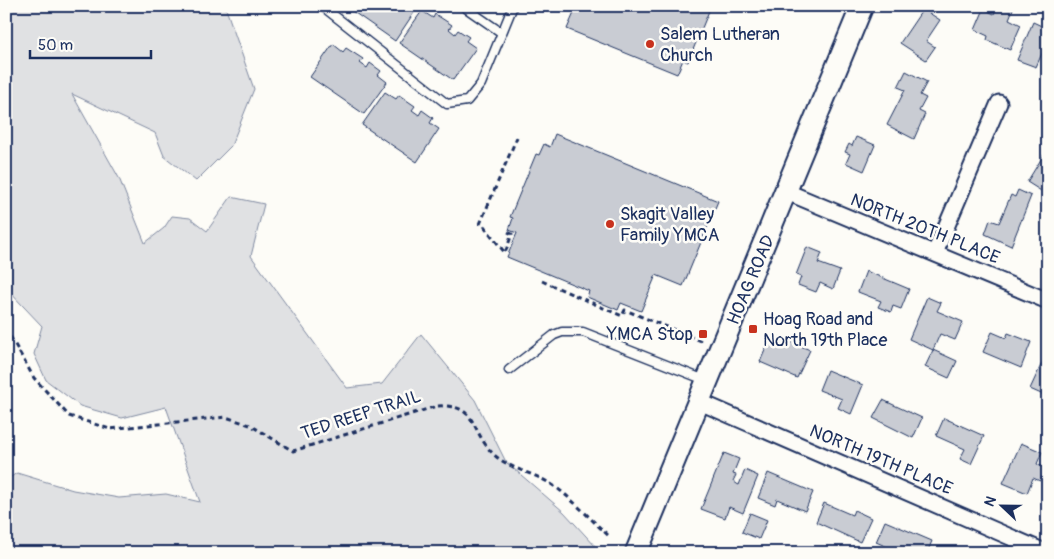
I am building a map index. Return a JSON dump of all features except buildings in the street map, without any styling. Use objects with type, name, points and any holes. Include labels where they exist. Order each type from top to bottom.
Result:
[{"type":"street","name":"HOAG ROAD","points":[[636,553],[709,381],[862,6]]},
{"type":"street","points":[[935,252],[999,103]]},
{"type":"street","name":"NORTH 20TH PLACE","points":[[787,192],[935,252],[1048,301]]},
{"type":"street","name":"NORTH 19TH PLACE","points":[[700,402],[1047,553]]},
{"type":"lane","points":[[322,6],[448,104],[466,101],[481,84],[513,6]]},
{"type":"lane","points":[[463,6],[502,33]]},
{"type":"lane","points":[[509,370],[548,339],[562,332],[583,332],[709,381]]},
{"type":"path","points":[[508,232],[512,234],[505,253],[484,226],[480,224],[517,137]]},
{"type":"path","points":[[542,281],[622,316],[625,310],[705,342]]},
{"type":"path","name":"TED REEP TRAIL","points":[[6,329],[34,378],[69,416],[110,429],[226,417],[250,425],[293,451],[437,406],[451,405],[463,410],[473,418],[488,449],[516,470],[552,484],[609,536]]},
{"type":"shaded area","points":[[6,6],[225,6],[254,89],[231,146],[196,181],[164,156],[155,133],[72,94],[119,178],[145,243],[164,228],[172,216],[190,218],[207,231],[231,197],[264,204],[251,256],[347,388],[382,384],[421,334],[475,400],[506,462],[564,512],[596,547],[593,553],[6,553],[6,480],[17,473],[73,490],[119,498],[166,494],[200,502],[166,407],[122,418],[80,406],[46,380],[34,354],[42,326],[6,288]]},
{"type":"place","name":"Salem Lutheran Church","points":[[650,44]]},
{"type":"place","name":"Skagit Valley Family YMCA","points":[[610,224]]},
{"type":"place","name":"Hoag Road and North 19th Place","points":[[753,329]]},
{"type":"place","name":"YMCA Stop","points":[[703,334]]}]
